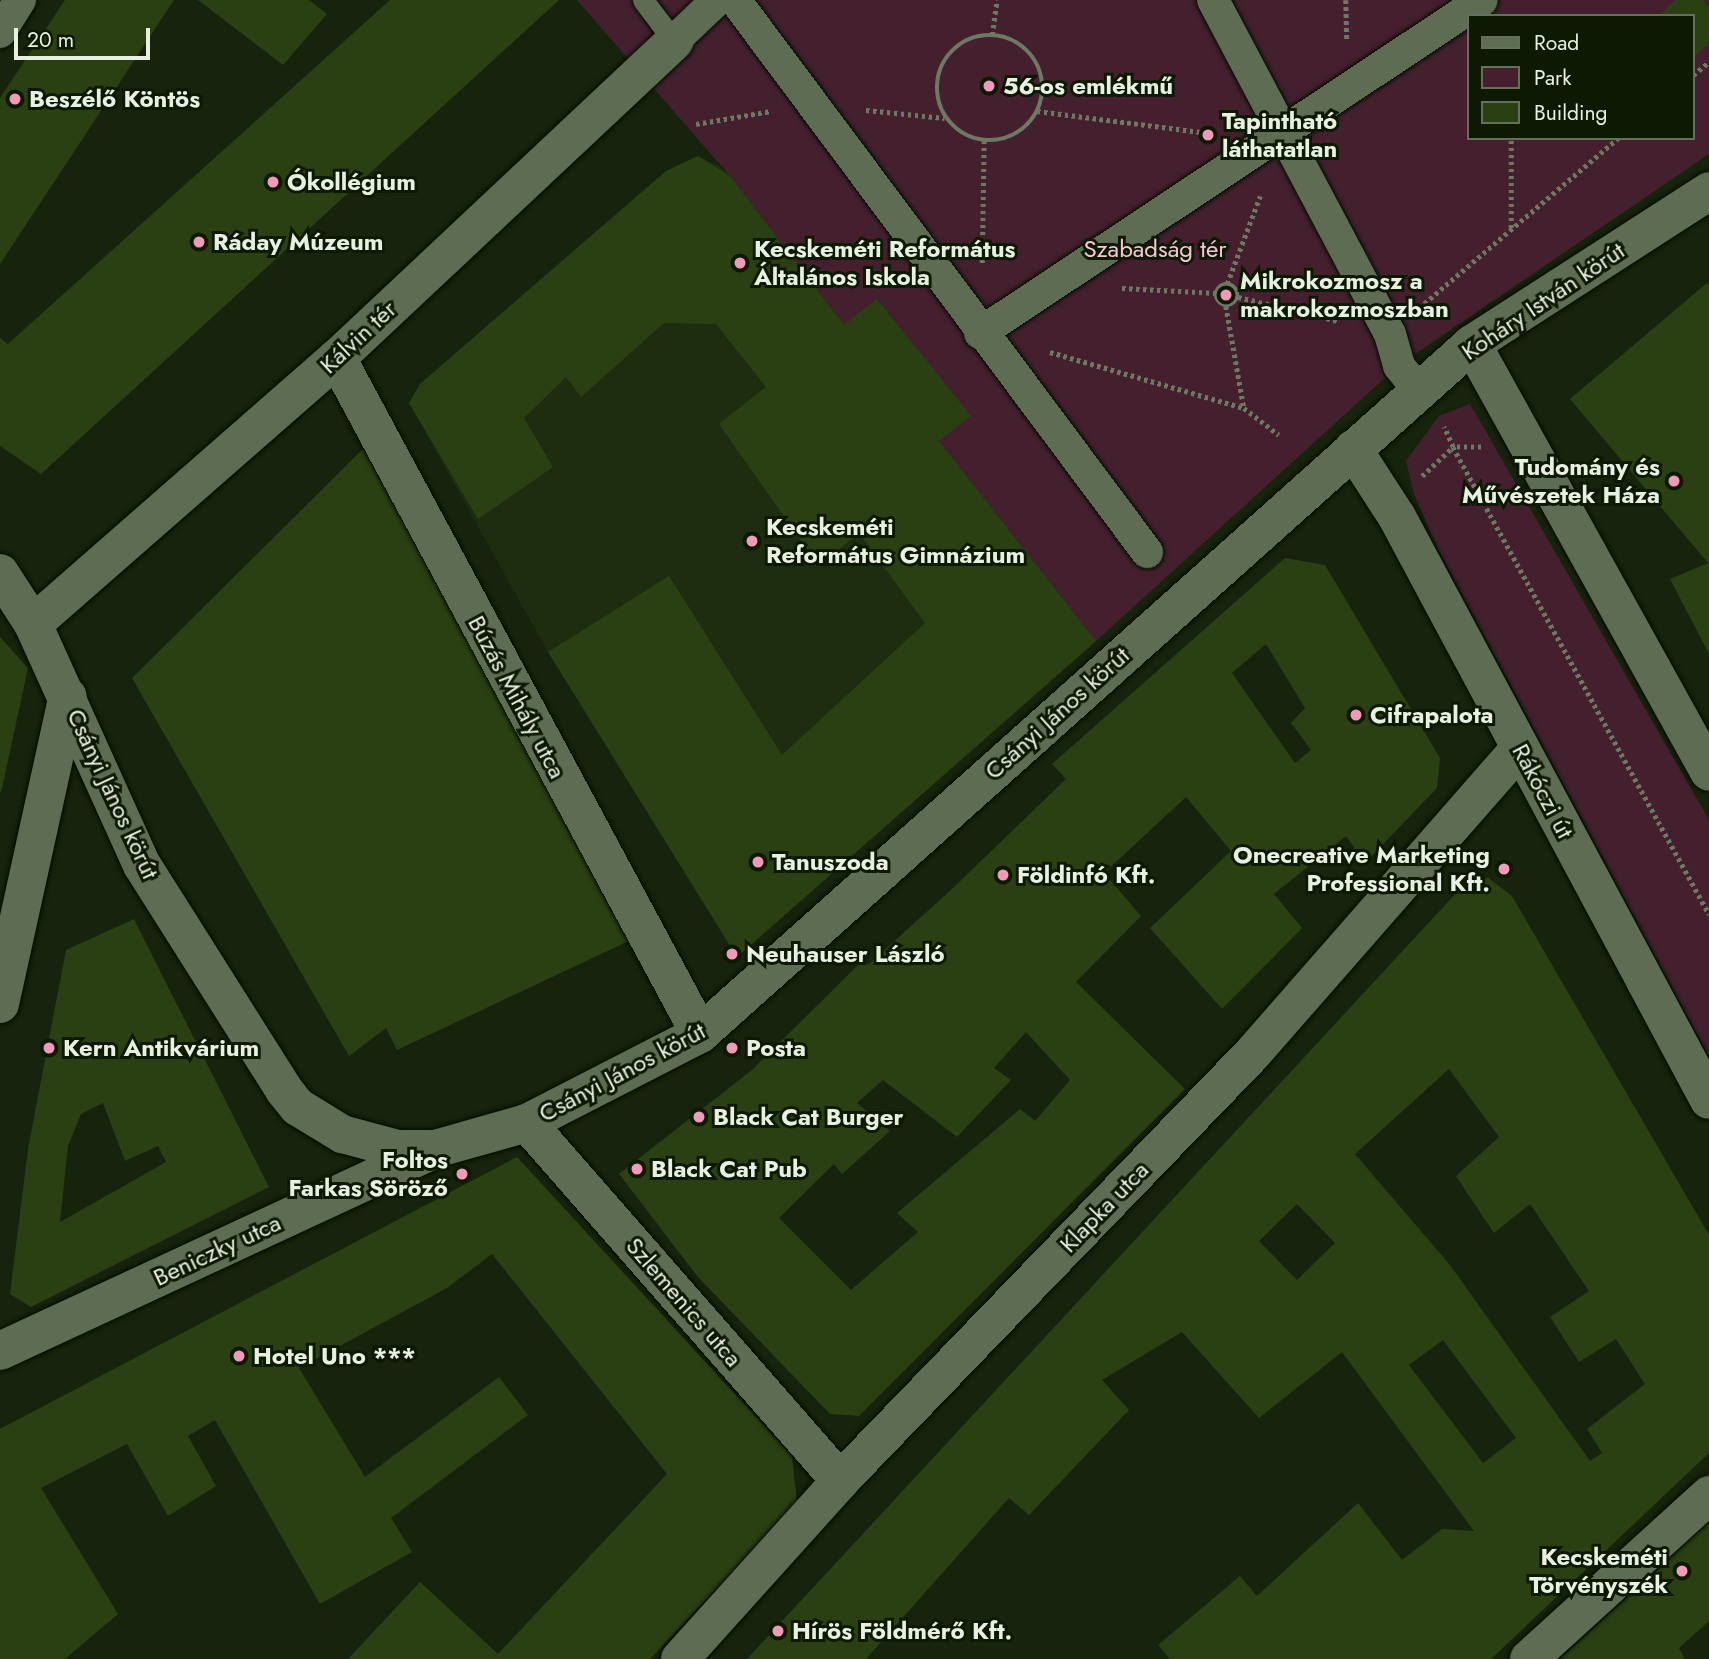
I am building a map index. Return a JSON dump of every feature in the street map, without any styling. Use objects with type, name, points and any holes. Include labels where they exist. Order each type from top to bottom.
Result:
[{"type":"street","points":[[0,32],[20,0]]},
{"type":"street","points":[[674,41],[717,0]]},
{"type":"street","points":[[735,0],[980,332],[1147,552]]},
{"type":"street","points":[[1213,0],[1276,137],[1390,334],[1399,366],[1419,391]]},
{"type":"street","points":[[980,332],[1482,0]]},
{"type":"street","name":"Kálvin tér","points":[[33,624],[337,358],[674,41]]},
{"type":"street","name":"Koháry István körút","points":[[1353,449],[1472,344],[1709,191]]},
{"type":"street","points":[[1472,344],[1709,772]]},
{"type":"street","name":"Búzás Mihály utca","points":[[337,358],[700,1034]]},
{"type":"street","name":"Csányi János körút","points":[[0,573],[33,624],[68,696],[142,865],[298,1107],[371,1143],[435,1149],[527,1123],[700,1034],[1353,449]]},
{"type":"street","name":"Rákóczi út","points":[[1353,449],[1397,517],[1709,1100]]},
{"type":"street","points":[[0,1004],[68,696]]},
{"type":"street","name":"Klapka utca","points":[[680,1659],[840,1481],[1253,1053],[1520,748]]},
{"type":"street","name":"Szlemenics utca","points":[[527,1123],[840,1481]]},
{"type":"street","name":"Beniczky utca","points":[[0,1351],[435,1149]]},
{"type":"street","points":[[1529,1659],[1709,1495]]},
{"type":"lane","points":[[643,0],[674,41]]},
{"type":"path","points":[[992,35],[997,0]]},
{"type":"path","points":[[992,35],[1021,45],[1035,61],[1043,91],[1037,111],[1015,134],[984,141],[956,129],[936,90],[952,50],[992,35]]},
{"type":"path","points":[[1695,73],[1709,62]]},
{"type":"path","points":[[1037,111],[1276,137],[1227,284],[1216,293],[1056,284]]},
{"type":"path","points":[[1510,228],[1511,140]]},
{"type":"path","points":[[1227,284],[1238,297],[1390,334],[1510,228],[1616,140]]},
{"type":"path","points":[[980,332],[984,141]]},
{"type":"path","points":[[1216,293],[1226,306],[1244,408]]},
{"type":"path","points":[[1226,306],[1238,297]]},
{"type":"path","points":[[1046,351],[1244,408],[1279,435]]},
{"type":"path","points":[[1419,391],[1453,447],[1709,914]]},
{"type":"path","points":[[1424,491],[1419,479],[1453,447]]},
{"type":"shaded area","name":"Kecskeméti Református Gimnázium","points":[[698,156],[719,166],[877,299],[971,416],[940,441],[1096,641],[737,957],[548,652],[409,403],[420,384],[666,171]]},
{"type":"green space","name":"Szabadság tér","points":[[577,0],[1709,0],[1709,154],[1399,365],[1096,641],[939,441],[970,416],[878,300],[844,325],[730,176]]},
{"type":"green space","points":[[1470,404],[1709,820],[1709,1057],[1437,547],[1414,494],[1406,461],[1439,416]]},
{"type":"building","points":[[65,0],[174,0],[0,264],[0,98]]},
{"type":"building","points":[[198,0],[309,0],[327,14],[283,65]]},
{"type":"building","name":"Ókollégium","points":[[390,0],[559,0],[41,474],[0,446],[0,338],[8,344]]},
{"type":"building","points":[[1676,0],[1703,0],[1709,8],[1709,43],[1695,55],[1695,14],[1660,14]]},
{"type":"building","name":"Kecskeméti Református Gimnázium","points":[[698,156],[730,176],[844,325],[877,299],[971,416],[939,441],[1096,641],[737,957],[548,652],[669,576],[782,755],[925,623],[859,533],[819,566],[719,424],[766,387],[716,324],[664,323],[581,397],[566,377],[524,418],[553,467],[478,519],[409,403],[420,384],[666,171]]},
{"type":"building","name":"Tudomány és Művészetek Háza","points":[[1707,283],[1709,654],[1670,579],[1708,563],[1570,399]]},
{"type":"building","points":[[364,448],[635,938],[397,1050],[386,1028],[349,1056],[132,678]]},
{"type":"building","points":[[1285,558],[1325,565],[1440,758],[1437,788],[1365,863],[1346,836],[1274,894],[1302,928],[1222,1009],[1150,928],[1231,851],[1186,797],[1104,873],[1141,916],[1076,982],[1185,1089],[859,1416],[830,1414],[698,1277],[619,1174],[752,1070],[860,963],[869,964],[952,889],[1066,779],[1052,764]],"holes":[[[1266,644],[1305,708],[1291,723],[1311,750],[1295,763],[1232,673]],[[1026,1032],[1070,1080],[1035,1121],[1020,1109],[897,1213],[918,1232],[851,1290],[779,1218],[834,1164],[842,1174],[890,1131],[857,1103],[883,1080],[957,1137],[1011,1080],[994,1068]]]},
{"type":"building","points":[[0,637],[28,668],[1,793],[0,792]]},
{"type":"building","points":[[1487,877],[1512,896],[1709,1235],[1709,1453],[1491,1659],[1170,1659],[1158,1645],[1240,1576],[1257,1596],[1358,1503],[1402,1560],[1442,1529],[1474,1531],[1342,1352],[1259,1418],[1182,1332],[1102,1380],[1129,1410],[1029,1515],[1009,1498],[866,1659],[747,1659],[1459,890]],"holes":[[[1449,1069],[1499,1137],[1456,1176],[1494,1233],[1530,1204],[1589,1291],[1550,1317],[1579,1362],[1616,1339],[1645,1384],[1587,1429],[1602,1453],[1590,1461],[1450,1265],[1355,1154]],[[1297,1204],[1335,1243],[1297,1280],[1259,1241]],[[1443,1340],[1516,1438],[1483,1463],[1409,1365]]]},
{"type":"building","points":[[134,919],[269,1187],[31,1307],[10,1294],[28,1149],[66,950]],"holes":[[[103,1103],[125,1161],[158,1146],[166,1162],[60,1222],[68,1146],[81,1114]]]},
{"type":"building","points":[[517,1157],[792,1456],[797,1503],[650,1659],[348,1659],[420,1582],[498,1654],[667,1474],[492,1254],[447,1288],[299,1368],[365,1477],[499,1377],[528,1415],[391,1518],[412,1552],[320,1604],[215,1420],[188,1436],[216,1486],[168,1516],[127,1444],[41,1488],[118,1614],[65,1659],[0,1659],[0,1429]]},
{"type":"building","name":"Kecskeméti Törvényszék","points":[[1709,1522],[1709,1621],[1679,1648],[1685,1659],[1560,1659]]},
{"type":"place","name":"56-os emlékmű","points":[[989,86]]},
{"type":"place","name":"Beszélő Köntös","points":[[15,99]]},
{"type":"place","name":"Tapintható láthatatlan","points":[[1208,135]]},
{"type":"place","name":"Ókollégium","points":[[273,182]]},
{"type":"place","name":"Ráday Múzeum","points":[[199,242]]},
{"type":"place","name":"Kecskeméti Református Általános Iskola","points":[[740,263]]},
{"type":"place","name":"Mikrokozmosz a makrokozmoszban","points":[[1226,295]]},
{"type":"place","name":"Tudomány és Művészetek Háza","points":[[1674,481]]},
{"type":"place","name":"Kecskeméti Református Gimnázium","points":[[752,541]]},
{"type":"place","name":"Cifrapalota","points":[[1356,715]]},
{"type":"place","name":"Tanuszoda","points":[[758,862]]},
{"type":"place","name":"Onecreative Marketing Professional Kft.","points":[[1504,869]]},
{"type":"place","name":"Földinfó Kft.","points":[[1003,875]]},
{"type":"place","name":"Neuhauser László","points":[[732,954]]},
{"type":"place","name":"Kern Antikvárium","points":[[49,1048]]},
{"type":"place","name":"Posta","points":[[732,1048]]},
{"type":"place","name":"Black Cat Burger","points":[[699,1117]]},
{"type":"place","name":"Black Cat Pub","points":[[637,1169]]},
{"type":"place","name":"Foltos Farkas Söröző","points":[[462,1174]]},
{"type":"place","name":"Hotel Uno ***","points":[[239,1356]]},
{"type":"place","name":"Kecskeméti Törvényszék","points":[[1682,1571]]},
{"type":"place","name":"Hírös Földmérő Kft.","points":[[778,1631]]}]
